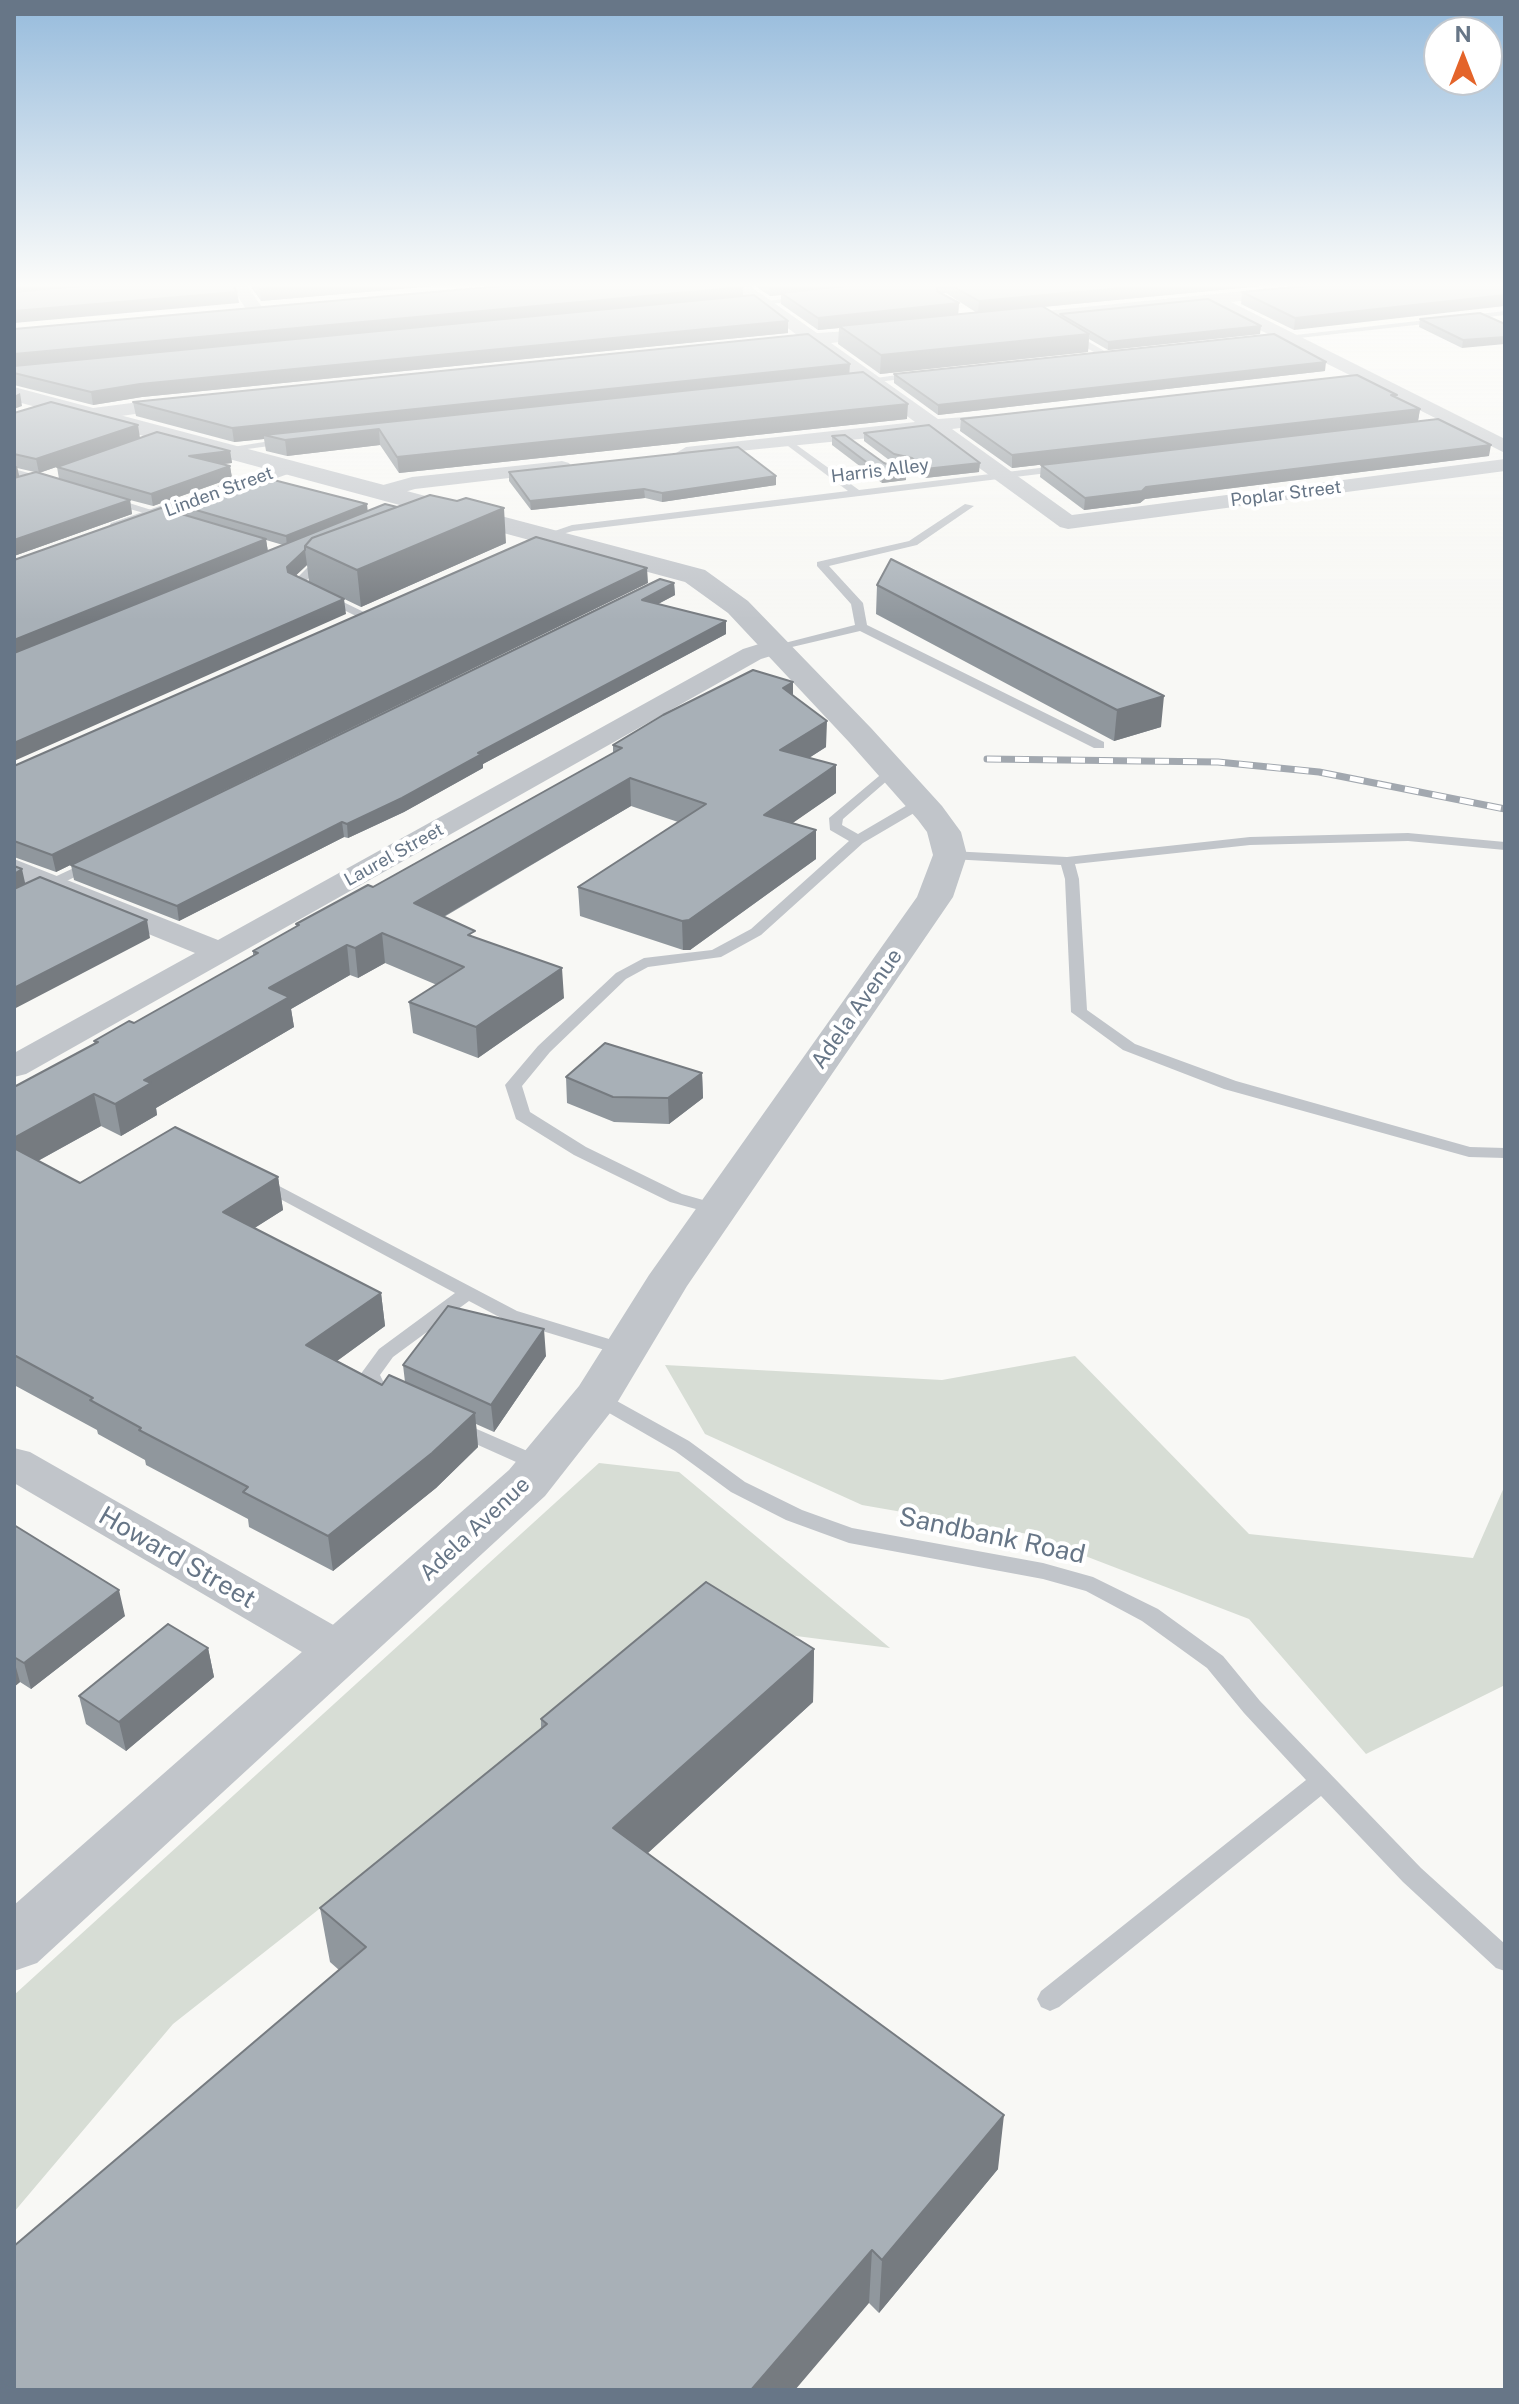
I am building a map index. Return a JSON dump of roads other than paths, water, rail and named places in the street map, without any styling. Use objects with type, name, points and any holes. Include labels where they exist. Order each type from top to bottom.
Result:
[{"type":"street","points":[[22,396],[93,414],[157,439],[225,449],[289,467],[387,502],[417,500],[451,518],[548,535],[684,573],[710,584],[738,607],[921,803],[944,832],[950,855]]},
{"type":"street","points":[[886,396],[1002,476]]},
{"type":"street","points":[[1398,396],[1449,424],[1505,447]]},
{"type":"street","points":[[93,414],[204,400]]},
{"type":"street","points":[[24,416],[54,405]]},
{"type":"street","points":[[662,455],[787,441],[849,439],[1026,415]]},
{"type":"street","points":[[387,502],[412,483],[584,464]]},
{"type":"street","name":"Poplar Street","points":[[1002,476],[1068,522],[1505,465]]},
{"type":"street","name":"Linden Street","points":[[100,535],[289,467]]},
{"type":"street","points":[[502,555],[548,535]]},
{"type":"street","points":[[338,629],[393,604]]},
{"type":"street","name":"Laurel Street","points":[[14,1067],[752,654],[775,647]]},
{"type":"street","name":"Adela Avenue","points":[[14,1944],[527,1483],[597,1397],[718,1210],[935,897],[950,855]]},
{"type":"street","points":[[14,868],[221,952]]},
{"type":"street","name":"Howard Street","points":[[14,1463],[341,1652]]},
{"type":"lane","points":[[225,449],[304,440]]},
{"type":"lane","points":[[787,441],[855,492]]},
{"type":"lane","name":"Harris Alley","points":[[548,535],[572,528],[1080,467]]},
{"type":"lane","points":[[14,472],[69,488]]},
{"type":"lane","points":[[907,472],[923,485]]},
{"type":"lane","points":[[14,488],[54,475]]},
{"type":"lane","points":[[99,497],[187,523]]},
{"type":"lane","points":[[861,627],[857,603],[821,564],[913,543],[969,506]]},
{"type":"lane","points":[[341,560],[311,570],[297,584],[366,617]]},
{"type":"lane","points":[[655,586],[684,573]]},
{"type":"lane","points":[[775,647],[861,627],[1099,745]]},
{"type":"lane","points":[[858,840],[835,827],[836,818],[891,770]]},
{"type":"lane","points":[[718,1210],[676,1198],[580,1151],[522,1115],[513,1085],[544,1049],[621,976],[644,963],[716,954],[756,932],[858,840],[921,803]]},
{"type":"lane","points":[[950,855],[1067,861],[1250,841],[1408,837],[1505,846]]},
{"type":"lane","points":[[14,902],[108,856]]},
{"type":"lane","points":[[1067,861],[1072,879],[1079,1012],[1129,1047],[1230,1085],[1469,1152],[1505,1153]]},
{"type":"lane","points":[[262,1182],[510,1315],[625,1350]]},
{"type":"lane","points":[[413,1407],[378,1391],[370,1375],[386,1353],[467,1293]]},
{"type":"lane","name":"Sandbank Road","points":[[597,1397],[682,1446],[738,1487],[794,1515],[849,1535],[1093,1585],[1150,1615],[1215,1662],[1412,1875],[1505,1960]]},
{"type":"lane","points":[[438,1419],[541,1465]]},
{"type":"lane","points":[[1050,1999],[1322,1781]]},
{"type":"railway","points":[[987,759],[1218,762],[1319,772],[1505,809]]}]
